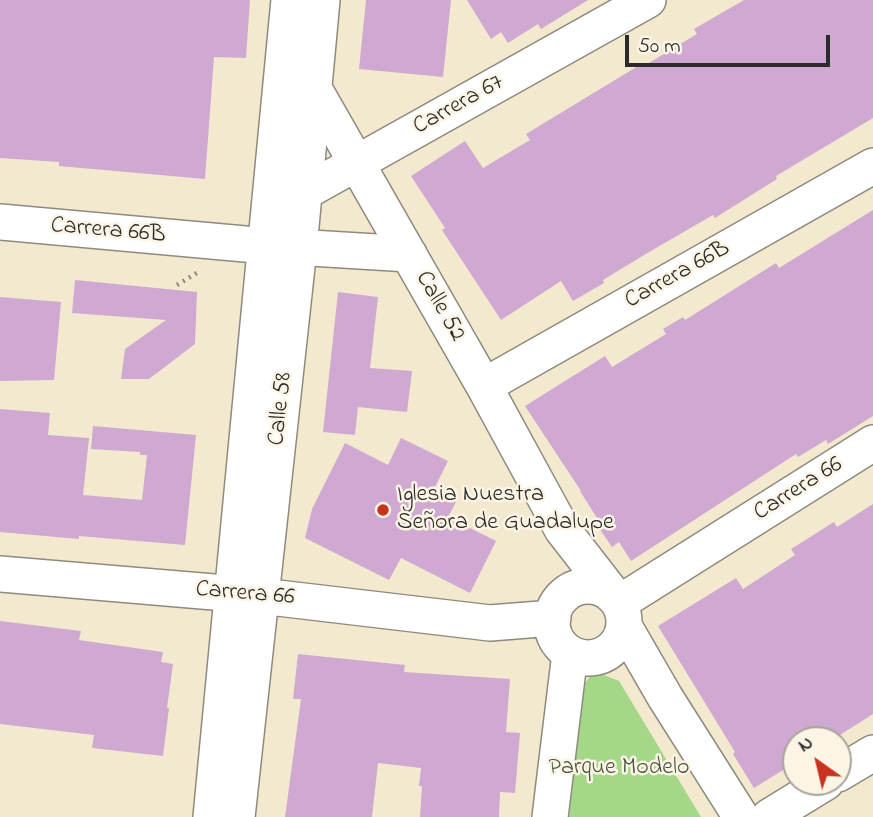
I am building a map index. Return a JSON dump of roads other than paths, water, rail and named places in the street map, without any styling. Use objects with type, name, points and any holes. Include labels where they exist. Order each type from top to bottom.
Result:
[{"type":"street","name":"Calle 58","points":[[282,247],[269,212],[289,0]]},
{"type":"street","name":"Calle 58","points":[[237,817],[247,595],[282,247],[304,193],[321,0]]},
{"type":"street","name":"Carrera 67","points":[[269,212],[648,0]]},
{"type":"street","name":"Calle 52","points":[[313,87],[410,254],[562,529],[619,608],[665,696],[741,817]]},
{"type":"street","name":"Carrera 66B","points":[[484,386],[873,166]]},
{"type":"street","name":"Carrera 66B","points":[[0,222],[282,247]]},
{"type":"street","points":[[282,247],[410,254]]},
{"type":"street","name":"Carrera 66","points":[[619,608],[873,443]]},
{"type":"street","points":[[562,529],[566,636]]},
{"type":"street","name":"Carrera 66","points":[[0,574],[247,595],[490,623],[566,636]]},
{"type":"street","points":[[550,817],[566,636],[565,594],[584,586],[605,590],[619,608],[621,636],[615,645],[604,654],[566,636]]},
{"type":"street","name":"Calle 58","points":[[211,817],[247,595]]},
{"type":"street","points":[[566,636],[665,696]]},
{"type":"street","points":[[852,766],[873,753]]},
{"type":"street","points":[[769,817],[803,796]]},
{"type":"place","name":"Iglesia Nuestra Señora de Guadalupe","points":[[383,510]]},
{"type":"park label","name":"Parque Modelo","points":[[619,769]]}]
